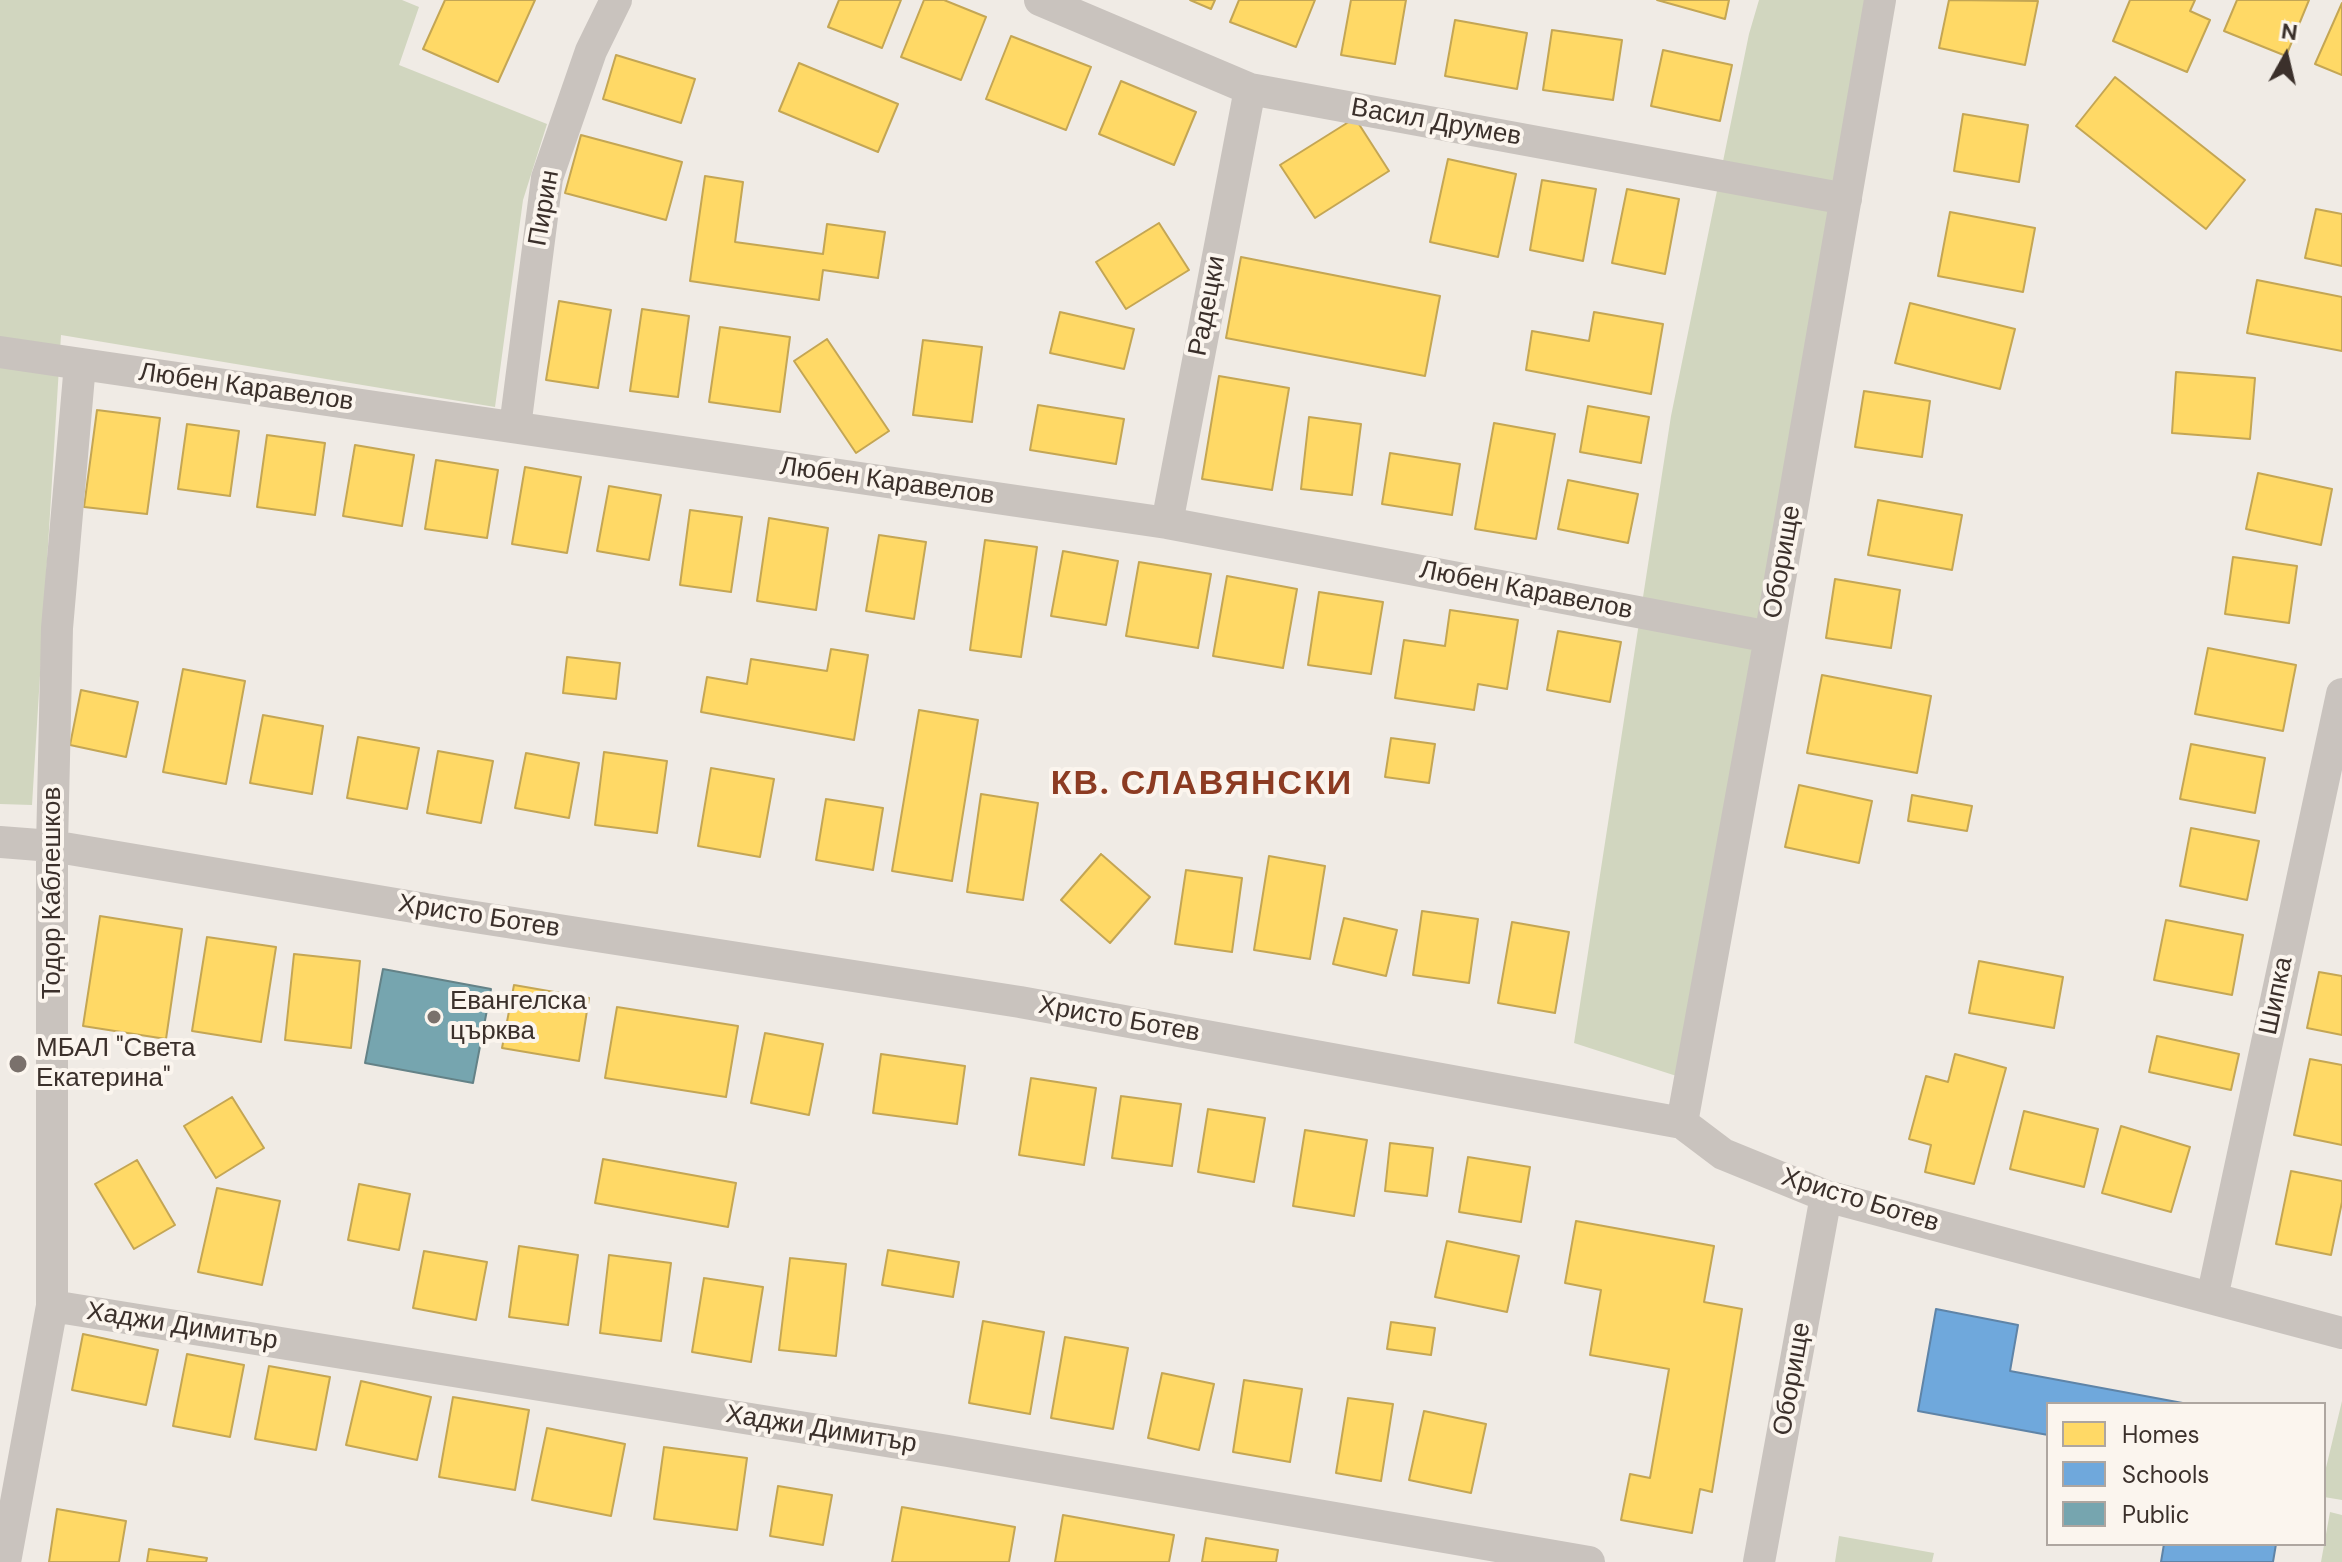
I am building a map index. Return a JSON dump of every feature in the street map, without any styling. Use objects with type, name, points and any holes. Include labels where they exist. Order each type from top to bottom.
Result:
[{"type":"street","name":"Пирин","points":[[515,427],[547,178],[591,51],[616,0]]},
{"type":"street","name":"Васил Друмев","points":[[1040,0],[1250,89],[1846,199]]},
{"type":"street","name":"Оборище","points":[[1682,1123],[1880,0]]},
{"type":"street","name":"Радецки","points":[[1167,523],[1250,89]]},
{"type":"street","name":"Любен Каравелов","points":[[0,352],[1167,523],[1770,637]]},
{"type":"street","name":"Тодор Каблешков","points":[[5,1562],[52,1306],[52,846],[57,628],[80,364]]},
{"type":"street","name":"Шипка","points":[[2212,1298],[2342,694]]},
{"type":"street","name":"Христо Ботев","points":[[0,842],[52,846],[443,912],[1020,1002],[1682,1123],[1723,1154],[1826,1196],[2342,1333]]},
{"type":"street","name":"Оборище","points":[[1759,1562],[1826,1196]]},
{"type":"street","name":"Хаджи Димитър","points":[[52,1306],[948,1451],[1589,1562]]},
{"type":"green space","points":[[0,0],[402,0],[419,7],[399,65],[547,124],[523,200],[495,407],[61,335],[32,805],[0,804]]},
{"type":"green space","points":[[1759,0],[1891,0],[1689,1080],[1574,1043],[1671,416],[1749,34]]},
{"type":"green space","points":[[2342,1401],[2342,1500],[2326,1497],[2326,1468]]},
{"type":"green space","points":[[2330,1512],[2342,1515],[2342,1562],[2321,1562]]},
{"type":"green space","points":[[1839,1536],[1934,1553],[1932,1562],[1835,1562]]},
{"type":"building: Homes","points":[[445,0],[535,0],[498,82],[423,49]]},
{"type":"building: Homes","points":[[839,0],[901,0],[882,48],[828,27]]},
{"type":"building: Homes","points":[[924,0],[944,0],[986,17],[961,80],[901,57]]},
{"type":"building: Homes","points":[[1190,0],[1215,0],[1211,9]]},
{"type":"building: Homes","points":[[1239,0],[1315,0],[1296,47],[1230,22]]},
{"type":"building: Homes","points":[[1351,0],[1406,0],[1395,64],[1341,55]]},
{"type":"building: Homes","points":[[1657,0],[1729,0],[1725,19]]},
{"type":"building: Homes","points":[[1949,0],[2038,1],[2025,65],[1939,48]]},
{"type":"building: Homes","points":[[2130,0],[2195,0],[2190,11],[2210,20],[2187,72],[2113,41]]},
{"type":"building: Homes","points":[[2237,0],[2309,0],[2286,56],[2224,31]]},
{"type":"building: Homes","points":[[2342,3],[2342,75],[2315,64]]},
{"type":"building: Homes","points":[[1455,20],[1527,33],[1517,89],[1445,76]]},
{"type":"building: Homes","points":[[1552,30],[1622,40],[1613,100],[1543,90]]},
{"type":"building: Homes","points":[[1011,36],[1091,67],[1066,130],[986,99]]},
{"type":"building: Homes","points":[[1663,50],[1732,65],[1720,121],[1651,106]]},
{"type":"building: Homes","points":[[616,55],[695,79],[681,123],[603,99]]},
{"type":"building: Homes","points":[[799,63],[898,104],[878,152],[779,111]]},
{"type":"building: Homes","points":[[2115,77],[2245,180],[2206,229],[2076,126]]},
{"type":"building: Homes","points":[[1121,81],[1196,112],[1174,165],[1099,134]]},
{"type":"building: Homes","points":[[1963,114],[2028,125],[2019,182],[1954,171]]},
{"type":"building: Homes","points":[[1355,118],[1389,171],[1315,218],[1280,165]]},
{"type":"building: Homes","points":[[581,135],[682,162],[666,220],[565,193]]},
{"type":"building: Homes","points":[[1448,159],[1516,174],[1498,257],[1430,242]]},
{"type":"building: Homes","points":[[705,176],[743,182],[735,242],[823,254],[827,224],[885,232],[878,278],[823,270],[819,300],[690,281]]},
{"type":"building: Homes","points":[[1542,180],[1596,189],[1583,261],[1530,250]]},
{"type":"building: Homes","points":[[1627,189],[1679,199],[1665,274],[1612,263]]},
{"type":"building: Homes","points":[[2316,209],[2342,214],[2342,266],[2305,258]]},
{"type":"building: Homes","points":[[1950,212],[2035,228],[2023,292],[1938,276]]},
{"type":"building: Homes","points":[[1159,223],[1189,270],[1126,309],[1096,262]]},
{"type":"building: Homes","points":[[1241,257],[1440,296],[1425,376],[1226,338]]},
{"type":"building: Homes","points":[[2257,280],[2342,297],[2342,351],[2247,333]]},
{"type":"building: Homes","points":[[559,301],[611,310],[598,388],[546,380]]},
{"type":"building: Homes","points":[[1910,303],[2015,329],[2000,389],[1895,363]]},
{"type":"building: Homes","points":[[642,309],[689,316],[678,397],[630,391]]},
{"type":"building: Homes","points":[[1060,312],[1134,329],[1124,369],[1050,353]]},
{"type":"building: Homes","points":[[1594,312],[1663,324],[1651,394],[1526,370],[1532,331],[1589,341]]},
{"type":"building: Homes","points":[[720,327],[790,337],[780,412],[709,402]]},
{"type":"building: Homes","points":[[827,339],[889,431],[856,453],[794,361]]},
{"type":"building: Homes","points":[[923,340],[982,347],[972,422],[913,415]]},
{"type":"building: Homes","points":[[2176,372],[2255,378],[2250,439],[2172,433]]},
{"type":"building: Homes","points":[[1219,376],[1289,388],[1272,490],[1202,479]]},
{"type":"building: Homes","points":[[1864,391],[1930,401],[1922,457],[1855,447]]},
{"type":"building: Homes","points":[[1038,405],[1124,419],[1116,464],[1030,450]]},
{"type":"building: Homes","points":[[1588,406],[1649,417],[1641,463],[1580,452]]},
{"type":"building: Homes","points":[[97,410],[160,418],[147,514],[84,507]]},
{"type":"building: Homes","points":[[1309,417],[1361,424],[1352,495],[1301,489]]},
{"type":"building: Homes","points":[[1494,423],[1555,434],[1536,539],[1475,529]]},
{"type":"building: Homes","points":[[187,424],[239,431],[230,496],[178,489]]},
{"type":"building: Homes","points":[[267,435],[325,443],[315,515],[257,507]]},
{"type":"building: Homes","points":[[355,445],[414,455],[402,526],[343,516]]},
{"type":"building: Homes","points":[[1390,453],[1460,464],[1452,515],[1382,504]]},
{"type":"building: Homes","points":[[436,460],[498,470],[487,538],[425,529]]},
{"type":"building: Homes","points":[[525,467],[581,477],[567,553],[512,544]]},
{"type":"building: Homes","points":[[2258,473],[2332,489],[2321,545],[2246,529]]},
{"type":"building: Homes","points":[[1568,480],[1638,494],[1628,543],[1558,529]]},
{"type":"building: Homes","points":[[609,486],[661,495],[649,560],[597,551]]},
{"type":"building: Homes","points":[[1878,500],[1962,515],[1952,570],[1868,555]]},
{"type":"building: Homes","points":[[690,510],[742,517],[731,592],[680,585]]},
{"type":"building: Homes","points":[[769,518],[828,528],[816,610],[757,601]]},
{"type":"building: Homes","points":[[879,535],[926,542],[914,619],[866,611]]},
{"type":"building: Homes","points":[[985,540],[1037,547],[1021,657],[970,650]]},
{"type":"building: Homes","points":[[1063,551],[1118,561],[1106,625],[1051,616]]},
{"type":"building: Homes","points":[[2233,557],[2297,566],[2289,623],[2225,614]]},
{"type":"building: Homes","points":[[1139,562],[1211,574],[1198,648],[1126,636]]},
{"type":"building: Homes","points":[[1227,576],[1297,589],[1283,668],[1213,656]]},
{"type":"building: Homes","points":[[1835,579],[1900,590],[1891,648],[1826,638]]},
{"type":"building: Homes","points":[[1319,592],[1383,602],[1371,674],[1308,665]]},
{"type":"building: Homes","points":[[1450,610],[1518,620],[1507,689],[1478,684],[1474,710],[1395,698],[1404,640],[1445,646]]},
{"type":"building: Homes","points":[[1558,631],[1621,642],[1610,702],[1547,690]]},
{"type":"building: Homes","points":[[2208,648],[2296,665],[2283,731],[2195,714]]},
{"type":"building: Homes","points":[[831,649],[868,655],[854,740],[701,712],[707,677],[747,684],[751,659],[827,671]]},
{"type":"building: Homes","points":[[567,657],[620,663],[616,699],[563,693]]},
{"type":"building: Homes","points":[[183,669],[245,681],[226,784],[163,772]]},
{"type":"building: Homes","points":[[1822,675],[1931,696],[1917,773],[1807,753]]},
{"type":"building: Homes","points":[[81,690],[138,702],[126,757],[70,745]]},
{"type":"building: Homes","points":[[919,710],[978,720],[952,881],[892,871]]},
{"type":"building: Homes","points":[[263,715],[323,726],[312,794],[250,783]]},
{"type":"building: Homes","points":[[358,737],[419,748],[407,809],[347,798]]},
{"type":"building: Homes","points":[[1391,738],[1435,744],[1429,783],[1385,777]]},
{"type":"building: Homes","points":[[2191,744],[2265,758],[2255,813],[2180,799]]},
{"type":"building: Homes","points":[[438,751],[493,761],[481,823],[427,813]]},
{"type":"building: Homes","points":[[604,752],[667,761],[657,833],[595,825]]},
{"type":"building: Homes","points":[[526,753],[579,763],[569,818],[515,808]]},
{"type":"building: Homes","points":[[711,768],[774,779],[760,857],[698,846]]},
{"type":"building: Homes","points":[[1799,785],[1872,801],[1859,863],[1785,847]]},
{"type":"building: Homes","points":[[981,794],[1038,803],[1023,900],[967,892]]},
{"type":"building: Homes","points":[[1912,795],[1972,806],[1967,831],[1908,821]]},
{"type":"building: Homes","points":[[826,799],[883,808],[873,870],[816,860]]},
{"type":"building: Homes","points":[[2191,828],[2259,841],[2247,900],[2180,886]]},
{"type":"building: Homes","points":[[1101,854],[1150,897],[1110,943],[1061,900]]},
{"type":"building: Homes","points":[[1269,856],[1325,866],[1310,959],[1254,950]]},
{"type":"building: Homes","points":[[1186,870],[1242,878],[1232,952],[1175,944]]},
{"type":"building: Homes","points":[[1422,911],[1478,919],[1469,983],[1413,975]]},
{"type":"building: Homes","points":[[100,916],[182,929],[166,1039],[83,1026]]},
{"type":"building: Homes","points":[[1344,918],[1397,930],[1386,976],[1333,964]]},
{"type":"building: Homes","points":[[2166,920],[2243,935],[2232,995],[2154,980]]},
{"type":"building: Homes","points":[[1512,922],[1569,932],[1555,1013],[1498,1003]]},
{"type":"building: Homes","points":[[207,937],[276,947],[261,1042],[192,1031]]},
{"type":"building: Homes","points":[[294,954],[360,961],[351,1048],[285,1040]]},
{"type":"building: Homes","points":[[1979,961],[2063,977],[2054,1028],[1969,1013]]},
{"type":"building: Homes","points":[[2319,972],[2342,976],[2342,1035],[2307,1028]]},
{"type":"building: Homes","points":[[514,985],[589,998],[579,1061],[502,1048]]},
{"type":"building: Homes","points":[[617,1007],[738,1026],[726,1097],[605,1078]]},
{"type":"building: Homes","points":[[765,1033],[823,1044],[809,1115],[751,1103]]},
{"type":"building: Homes","points":[[2157,1036],[2239,1054],[2231,1090],[2149,1072]]},
{"type":"building: Homes","points":[[881,1054],[965,1066],[957,1124],[873,1113]]},
{"type":"building: Homes","points":[[1955,1054],[2006,1068],[1974,1184],[1925,1172],[1931,1145],[1909,1139],[1926,1076],[1948,1082]]},
{"type":"building: Homes","points":[[2310,1059],[2342,1065],[2342,1145],[2294,1135]]},
{"type":"building: Homes","points":[[1031,1078],[1096,1088],[1084,1165],[1019,1155]]},
{"type":"building: Homes","points":[[1121,1096],[1181,1104],[1172,1166],[1112,1158]]},
{"type":"building: Homes","points":[[232,1097],[264,1148],[216,1178],[184,1126]]},
{"type":"building: Homes","points":[[1208,1109],[1265,1118],[1254,1182],[1198,1172]]},
{"type":"building: Homes","points":[[2024,1111],[2098,1129],[2084,1187],[2010,1169]]},
{"type":"building: Homes","points":[[2121,1126],[2190,1147],[2171,1212],[2102,1193]]},
{"type":"building: Homes","points":[[1305,1130],[1367,1140],[1354,1216],[1293,1206]]},
{"type":"building: Homes","points":[[1390,1143],[1433,1148],[1427,1196],[1385,1191]]},
{"type":"building: Homes","points":[[1468,1157],[1530,1167],[1521,1222],[1459,1212]]},
{"type":"building: Homes","points":[[603,1159],[736,1183],[728,1227],[595,1203]]},
{"type":"building: Homes","points":[[137,1160],[175,1225],[134,1249],[95,1184]]},
{"type":"building: Homes","points":[[2291,1171],[2342,1181],[2342,1202],[2331,1255],[2276,1244]]},
{"type":"building: Homes","points":[[359,1184],[410,1194],[399,1250],[348,1240]]},
{"type":"building: Homes","points":[[217,1188],[280,1201],[262,1285],[198,1272]]},
{"type":"building: Homes","points":[[1576,1221],[1714,1246],[1704,1302],[1742,1309],[1712,1492],[1700,1489],[1692,1533],[1621,1520],[1630,1474],[1650,1478],[1669,1369],[1590,1355],[1601,1290],[1565,1283]]},
{"type":"building: Homes","points":[[1447,1241],[1519,1256],[1507,1312],[1435,1297]]},
{"type":"building: Homes","points":[[519,1246],[578,1255],[568,1325],[509,1317]]},
{"type":"building: Homes","points":[[888,1250],[959,1262],[953,1297],[882,1285]]},
{"type":"building: Homes","points":[[424,1251],[487,1262],[476,1320],[413,1308]]},
{"type":"building: Homes","points":[[609,1255],[671,1263],[661,1341],[600,1333]]},
{"type":"building: Homes","points":[[790,1258],[846,1264],[836,1356],[779,1350]]},
{"type":"building: Homes","points":[[704,1278],[763,1287],[751,1362],[692,1352]]},
{"type":"building: Homes","points":[[983,1321],[1044,1332],[1030,1414],[969,1403]]},
{"type":"building: Homes","points":[[1391,1322],[1435,1328],[1431,1355],[1387,1349]]},
{"type":"building: Homes","points":[[83,1334],[158,1350],[146,1405],[72,1390]]},
{"type":"building: Homes","points":[[1065,1337],[1128,1348],[1113,1429],[1051,1418]]},
{"type":"building: Homes","points":[[187,1354],[244,1365],[230,1437],[173,1426]]},
{"type":"building: Homes","points":[[269,1366],[330,1377],[316,1450],[255,1439]]},
{"type":"building: Homes","points":[[1162,1373],[1214,1384],[1199,1450],[1148,1438]]},
{"type":"building: Homes","points":[[1244,1380],[1302,1389],[1290,1462],[1233,1452]]},
{"type":"building: Homes","points":[[361,1381],[431,1397],[417,1460],[346,1445]]},
{"type":"building: Homes","points":[[453,1397],[529,1410],[515,1490],[439,1477]]},
{"type":"building: Homes","points":[[1348,1398],[1393,1404],[1381,1481],[1336,1473]]},
{"type":"building: Homes","points":[[1424,1411],[1486,1424],[1471,1493],[1409,1480]]},
{"type":"building: Homes","points":[[547,1428],[625,1444],[611,1516],[532,1500]]},
{"type":"building: Homes","points":[[664,1447],[747,1458],[737,1530],[654,1519]]},
{"type":"building: Homes","points":[[778,1486],[832,1495],[823,1545],[770,1536]]},
{"type":"building: Homes","points":[[902,1507],[1015,1527],[1009,1562],[892,1562]]},
{"type":"building: Homes","points":[[57,1509],[126,1521],[119,1562],[49,1562]]},
{"type":"building: Homes","points":[[1063,1515],[1174,1535],[1169,1562],[1055,1562]]},
{"type":"building: Homes","points":[[1206,1538],[1278,1550],[1276,1562],[1202,1562]]},
{"type":"building: Homes","points":[[149,1549],[207,1558],[206,1562],[147,1562]]},
{"type":"building: Schools","points":[[1936,1309],[2018,1325],[2010,1371],[2177,1402],[2046,1402],[2046,1435],[1918,1411]]},
{"type":"building: Schools","points":[[2164,1546],[2276,1546],[2273,1562],[2161,1562]]},
{"type":"building: Public","points":[[383,969],[491,989],[473,1083],[365,1063]]},
{"type":"place","name":"Евангелска църква","points":[[434,1017]]},
{"type":"place","name":"МБАЛ \"Света Екатерина\"","points":[[18,1064]]},
{"type":"district","name":"КВ. СЛАВЯНСКИ","points":[[1202,785]]}]
